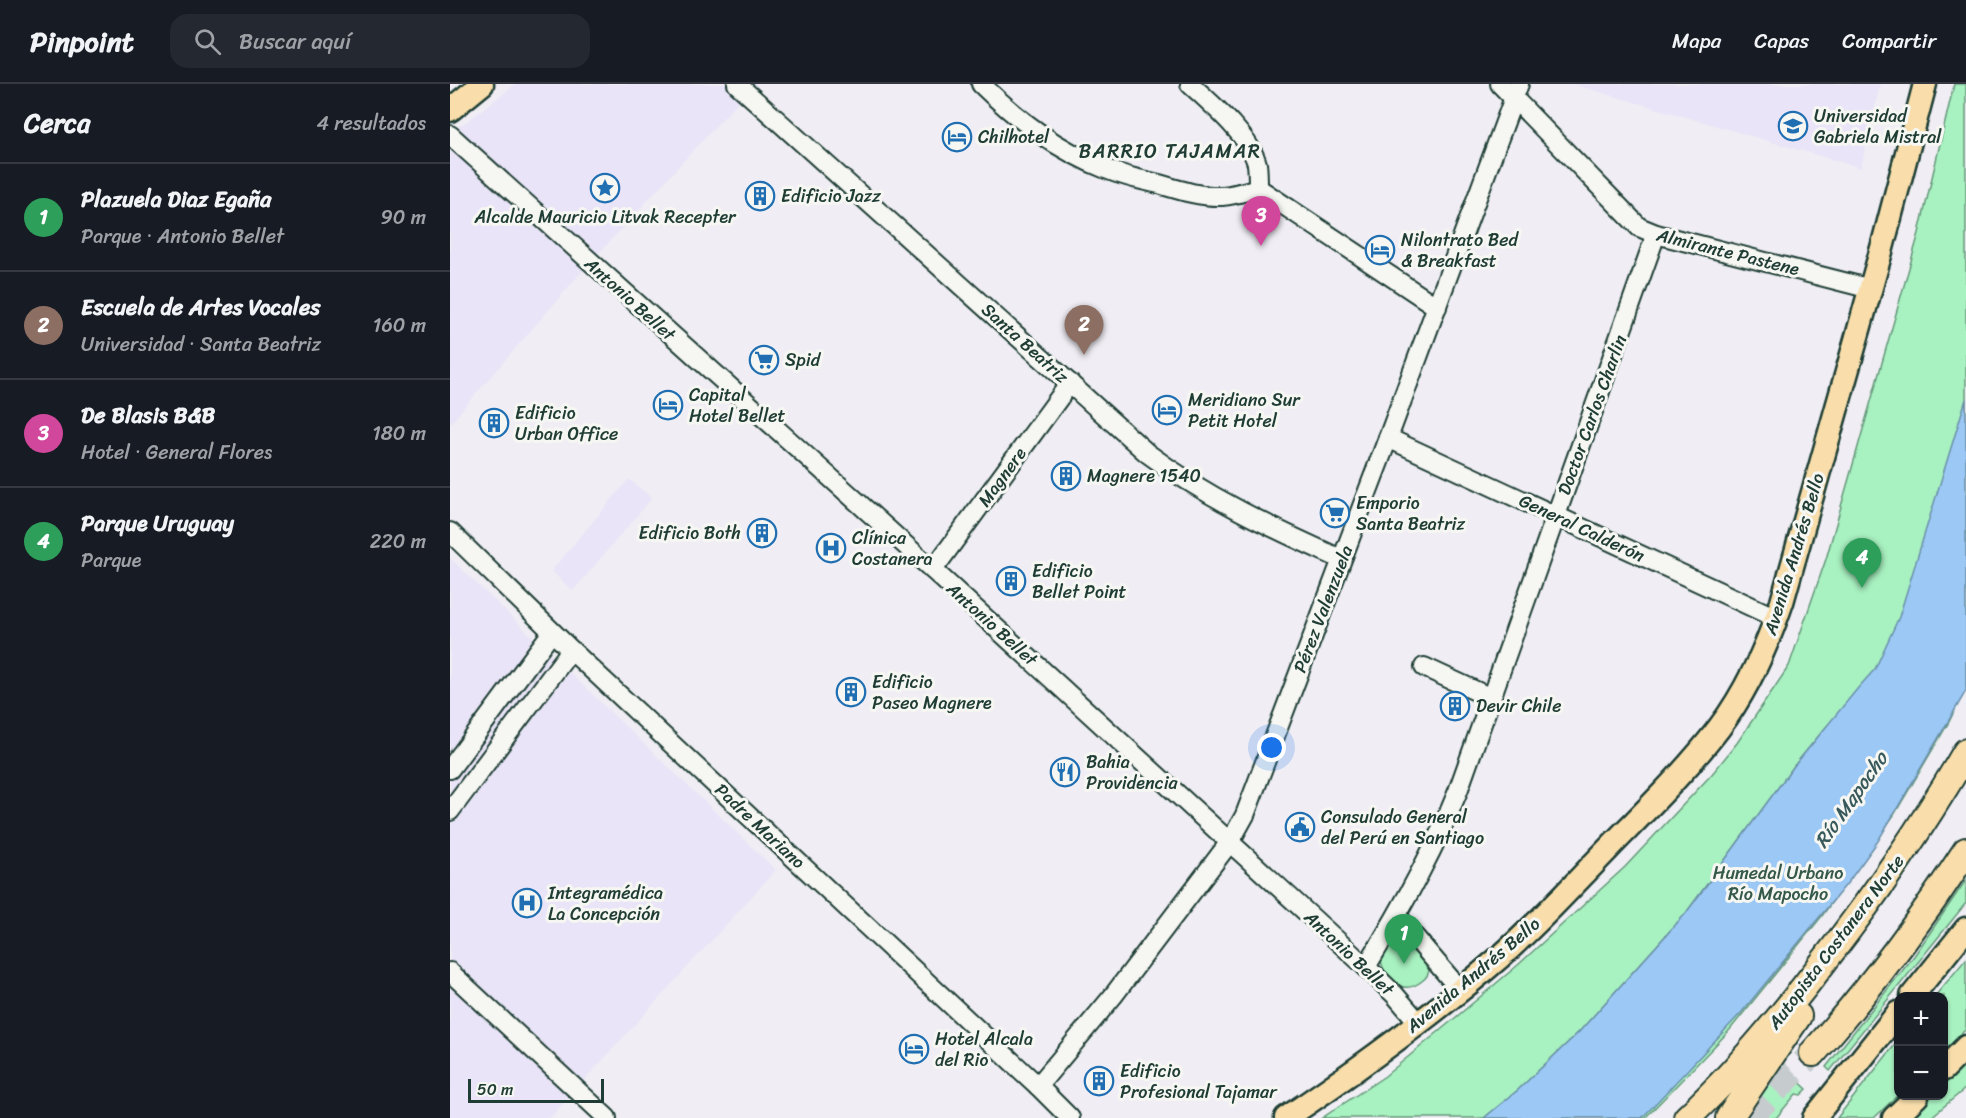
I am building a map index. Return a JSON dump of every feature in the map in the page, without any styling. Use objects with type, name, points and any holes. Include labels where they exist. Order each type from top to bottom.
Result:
[{"type":"highway","name":"Autopista Costanera Norte","points":[[1687,1118],[1780,1017],[1850,928],[1900,858],[1966,752]]},
{"type":"highway","points":[[1813,1053],[1876,980],[1966,852]]},
{"type":"highway","points":[[1729,1118],[1800,1014],[1850,928]]},
{"type":"main road","points":[[450,110],[482,84]]},
{"type":"main road","name":"Avenida Andrés Bello","points":[[1286,1118],[1419,1023],[1527,932],[1691,762],[1720,726],[1740,696],[1766,646],[1776,618],[1899,188],[1924,84]]},
{"type":"main road","points":[[1915,992],[1966,929]]},
{"type":"main road","points":[[1814,1118],[1894,1019]]},
{"type":"main road","points":[[1948,1065],[1966,1047]]},
{"type":"main road","points":[[1894,1118],[1912,1100]]},
{"type":"street","name":"Santa Beatriz","points":[[737,84],[1139,446],[1164,465],[1238,509],[1341,559]]},
{"type":"street","points":[[981,84],[1005,108],[1038,134],[1077,157],[1107,170],[1209,196],[1224,196],[1258,188],[1437,307]]},
{"type":"street","points":[[1190,84],[1224,117],[1248,146],[1257,163],[1258,188]]},
{"type":"street","name":"Almirante Pastene","points":[[1500,84],[1517,91],[1634,223],[1647,231],[1871,289]]},
{"type":"street","name":"Pérez Valenzuela","points":[[1038,1086],[1113,996],[1230,842],[1245,815],[1517,91]]},
{"type":"street","name":"Antonio Bellet","points":[[450,135],[933,570],[1230,842],[1366,967],[1395,995],[1419,1023]]},
{"type":"street","name":"Doctor Carlos Charlin","points":[[1366,967],[1430,856],[1446,821],[1656,234]]},
{"type":"street","name":"Magnere","points":[[933,570],[1070,383]]},
{"type":"street","name":"General Calderón","points":[[1388,438],[1776,618]]},
{"type":"street","name":"Padre Mariano","points":[[450,532],[571,650],[1070,1118]]},
{"type":"street","points":[[450,769],[552,632]]},
{"type":"street","points":[[450,811],[571,650]]},
{"type":"street","points":[[1424,667],[1491,698]]},
{"type":"street","points":[[1397,916],[1460,990]]},
{"type":"street","points":[[450,972],[607,1118]]},
{"type":"shaded area","points":[[516,84],[758,84],[736,104],[579,275],[450,424],[450,134]]},
{"type":"shaded area","name":"Universidad Gabriela Mistral","points":[[1572,84],[1880,84],[1861,168]]},
{"type":"shaded area","points":[[629,479],[652,498],[573,591],[551,571]]},
{"type":"shaded area","points":[[450,558],[776,870],[550,1118],[450,1118]]},
{"type":"green space","points":[[1954,84],[1966,84],[1966,687],[1949,722],[1894,815],[1822,916],[1728,1032],[1645,1118],[1490,1118],[1548,1069],[1685,917],[1827,726],[1794,766],[1686,913],[1579,1032],[1518,1090],[1484,1118],[1322,1118],[1385,1076],[1449,1023],[1518,965],[1625,867],[1712,774],[1737,743],[1789,666],[1826,559],[1919,233]]},
{"type":"green space","points":[[1966,880],[1966,903],[1830,1071],[1826,1067],[1914,956]]},
{"type":"green space","points":[[1399,935],[1418,949],[1428,964],[1427,976],[1422,981],[1408,987],[1401,986],[1390,979],[1380,958],[1393,936]]},
{"type":"green space","points":[[1966,959],[1966,1029],[1948,1048],[1948,992],[1938,992]]},
{"type":"green space","points":[[1894,1046],[1894,1099],[1874,1118],[1837,1118]]},
{"type":"green space","points":[[1966,1063],[1966,1088],[1930,1118],[1909,1118],[1928,1100],[1948,1100],[1948,1081]]},
{"type":"green space","points":[[1783,1076],[1794,1077],[1807,1089],[1801,1095],[1796,1094],[1776,1118],[1743,1118],[1756,1093]]},
{"type":"water","name":"Humedal Urbano Río Mapocho","points":[[1966,399],[1966,691],[1878,841],[1849,881],[1742,1012],[1642,1118],[1484,1118],[1518,1090],[1579,1032],[1686,913],[1794,766],[1875,669],[1899,617]]},
{"type":"tunnel","points":[[1748,1118],[1813,1053]]},
{"type":"place","name":"Universidad Gabriela Mistral","points":[[1793,126]]},
{"type":"place","name":"Chilhotel","points":[[957,137]]},
{"type":"place","name":"Alcalde Mauricio Litvak Recepter","points":[[605,188]]},
{"type":"place","name":"Edificio Jazz","points":[[760,196]]},
{"type":"place","name":"De Blasis B&B","points":[[1261,246]]},
{"type":"place","name":"Nilontrato Bed & Breakfast","points":[[1380,250]]},
{"type":"place","name":"Escuela de Artes Vocales","points":[[1084,355]]},
{"type":"place","name":"Spid","points":[[764,360]]},
{"type":"place","name":"Capital Hotel Bellet","points":[[668,405]]},
{"type":"place","name":"Meridiano Sur Petit Hotel","points":[[1167,410]]},
{"type":"place","name":"Edificio Urban Office","points":[[494,423]]},
{"type":"place","name":"Magnere 1540","points":[[1066,476]]},
{"type":"place","name":"Emporio Santa Beatriz","points":[[1335,513]]},
{"type":"place","name":"Edificio Both","points":[[762,533]]},
{"type":"place","name":"Clínica Costanera","points":[[831,548]]},
{"type":"place","name":"Edificio Bellet Point","points":[[1011,581]]},
{"type":"place","name":"Parque Uruguay","points":[[1862,588]]},
{"type":"place","name":"Edificio Paseo Magnere","points":[[851,692]]},
{"type":"place","name":"Devir Chile","points":[[1455,706]]},
{"type":"place","name":"Bahia Providencia","points":[[1065,772]]},
{"type":"place","name":"Consulado General del Perú en Santiago","points":[[1300,827]]},
{"type":"place","name":"Integramédica La Concepción","points":[[527,903]]},
{"type":"place","name":"Plazuela Diaz Egaña","points":[[1404,964]]},
{"type":"place","name":"Hotel Alcala del Rio","points":[[914,1049]]},
{"type":"place","name":"Edificio Profesional Tajamar","points":[[1099,1081]]},
{"type":"district","name":"BARRIO TAJAMAR","points":[[1170,151]]},
{"type":"water label","name":"Río Mapocho","points":[[1851,800]]}]
